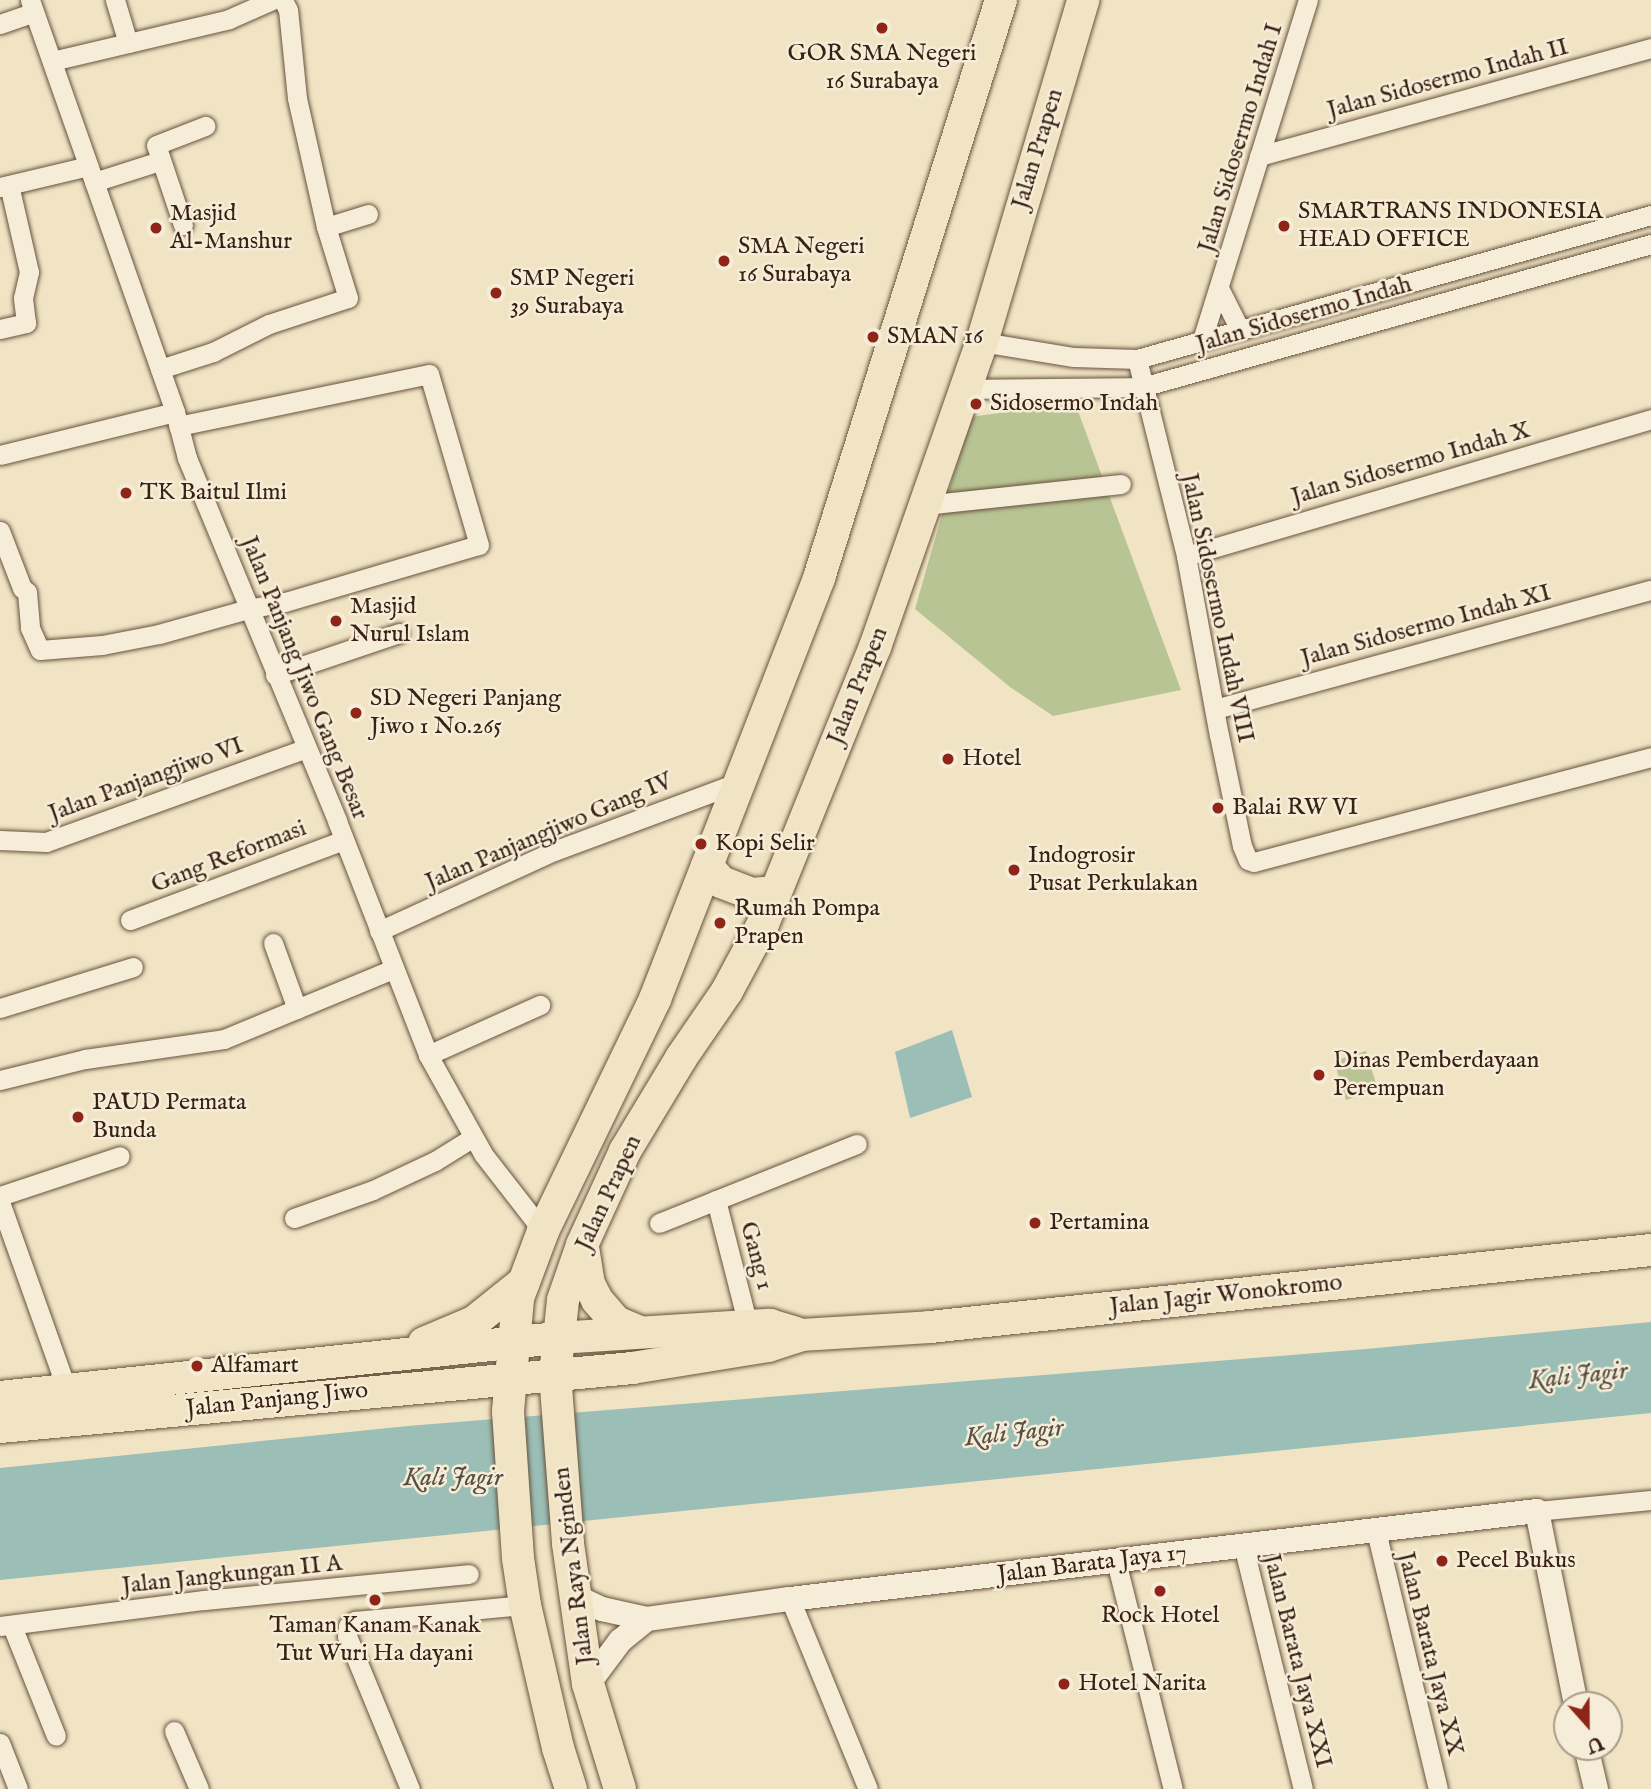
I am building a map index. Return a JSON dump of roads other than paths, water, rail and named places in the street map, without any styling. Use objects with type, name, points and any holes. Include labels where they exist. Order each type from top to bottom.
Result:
[{"type":"main road","name":"Jalan Prapen","points":[[513,1345],[514,1320],[524,1282],[543,1231],[714,874],[740,782],[819,578],[1001,0]]},
{"type":"main road","name":"Jalan Prapen","points":[[557,1338],[563,1300],[582,1245],[625,1151],[681,1058],[727,991],[763,924],[762,893],[799,836],[879,637],[982,342],[1083,0]]},
{"type":"main road","points":[[714,874],[762,893]]},
{"type":"main road","points":[[582,1245],[589,1284],[597,1300],[616,1322],[639,1332]]},
{"type":"main road","name":"Jalan Jagir Wonokromo","points":[[555,1375],[632,1368],[768,1346],[801,1335],[930,1327],[1651,1250]]},
{"type":"main road","points":[[377,1360],[464,1327],[495,1307],[524,1282]]},
{"type":"main road","name":"Jalan Jagir Wonokromo","points":[[513,1345],[557,1338],[769,1325],[801,1335]]},
{"type":"main road","name":"Jalan Raya Nginden","points":[[557,1338],[556,1413],[574,1596],[588,1684],[621,1789]]},
{"type":"main road","name":"Jalan Panjang Jiwo","points":[[0,1397],[513,1345]]},
{"type":"main road","name":"Jalan Raya Nginden","points":[[513,1345],[508,1411],[518,1558],[558,1748],[571,1789]]},
{"type":"main road","name":"Jalan Panjang Jiwo","points":[[0,1427],[510,1377],[555,1375]]},
{"type":"street","points":[[115,0],[128,43]]},
{"type":"street","points":[[52,61],[229,19],[279,0],[288,10],[297,98],[326,228],[348,298],[269,324],[213,352],[160,369]]},
{"type":"street","name":"Jalan Sidosermo Indah I","points":[[1202,340],[1220,290],[1308,0]]},
{"type":"street","points":[[0,24],[32,6]]},
{"type":"street","name":"Jalan Panjang Jiwo Gang Besar","points":[[32,6],[160,369],[187,457],[307,748],[428,1055],[472,1138],[543,1231]]},
{"type":"street","name":"Jalan Sidosermo Indah II","points":[[1259,156],[1651,48]]},
{"type":"street","points":[[183,225],[155,148],[158,144],[205,126]]},
{"type":"street","points":[[0,329],[26,323],[23,298],[29,272],[4,186],[160,161]]},
{"type":"street","points":[[326,228],[368,214]]},
{"type":"street","name":"Jalan Sidosermo Indah","points":[[982,342],[1074,358],[1137,359],[1651,215]]},
{"type":"street","name":"Jalan Sidosermo Indah","points":[[965,389],[1100,390],[1142,387],[1651,244]]},
{"type":"street","points":[[1434,276],[1441,301]]},
{"type":"street","name":"Jalan Sidosermo Indah I","points":[[1220,290],[1240,330]]},
{"type":"street","name":"Jalan Sidosermo Indah VIII","points":[[1137,359],[1186,556],[1242,846],[1248,860],[1254,862],[1651,757]]},
{"type":"street","points":[[0,455],[176,419],[429,374],[479,543],[477,547],[285,602],[248,609],[159,634],[102,645],[40,650],[30,628],[27,592],[22,588],[0,531]]},
{"type":"street","name":"Jalan Sidosermo Indah X","points":[[1186,556],[1651,419]]},
{"type":"street","points":[[924,505],[1121,484]]},
{"type":"street","name":"Jalan Sidosermo Indah XI","points":[[1215,709],[1651,590]]},
{"type":"street","points":[[275,675],[399,633]]},
{"type":"street","name":"Jalan Panjangjiwo VI","points":[[0,840],[46,842],[307,748]]},
{"type":"street","name":"Jalan Panjangjiwo Gang IV","points":[[379,931],[554,851],[740,782]]},
{"type":"street","name":"Gang Reformasi","points":[[130,920],[344,840]]},
{"type":"street","points":[[273,943],[298,1009]]},
{"type":"street","points":[[0,1008],[133,967]]},
{"type":"street","points":[[0,1080],[85,1059],[224,1039],[393,969]]},
{"type":"street","points":[[428,1055],[540,1005]]},
{"type":"street","points":[[294,1218],[373,1191],[435,1161],[472,1138]]},
{"type":"street","points":[[659,1223],[857,1144]]},
{"type":"street","points":[[0,1196],[120,1156]]},
{"type":"street","name":"Gang 1","points":[[716,1200],[748,1326]]},
{"type":"street","points":[[0,1202],[67,1390]]},
{"type":"street","points":[[1573,1691],[1537,1511],[1651,1500]]},
{"type":"street","name":"Jalan Barata Jaya 17","points":[[574,1596],[602,1609],[647,1619],[790,1599],[1537,1511]]},
{"type":"street","name":"Jalan Barata Jaya XX","points":[[1376,1531],[1438,1789]]},
{"type":"street","name":"Jalan Barata Jaya XXI","points":[[1243,1545],[1303,1789]]},
{"type":"street","points":[[1116,1560],[1173,1789]]},
{"type":"street","name":"Jalan Jangkungan II A","points":[[6,1626],[204,1600],[469,1574]]},
{"type":"street","points":[[790,1599],[868,1789]]},
{"type":"street","points":[[410,1789],[347,1636],[348,1626],[355,1621],[526,1605]]},
{"type":"street","points":[[588,1684],[615,1647],[647,1619]]},
{"type":"street","points":[[6,1626],[56,1736]]},
{"type":"street","points":[[174,1731],[199,1789]]},
{"type":"street","points":[[0,1744],[18,1789]]},
{"type":"street","points":[[1589,1761],[1596,1789]]},
{"type":"water","points":[[952,1030],[972,1097],[910,1118],[895,1052]]},
{"type":"water","name":"Kali Jagir","points":[[1651,1322],[1651,1413],[0,1580],[0,1468],[408,1426],[1366,1349]]},
{"type":"place","name":"GOR SMA Negeri 16 Surabaya","points":[[882,28]]},
{"type":"place","name":"SMARTRANS INDONESIA HEAD OFFICE","points":[[1284,226]]},
{"type":"place","name":"Masjid Al-Manshur","points":[[156,228]]},
{"type":"place","name":"SMA Negeri 16 Surabaya","points":[[724,261]]},
{"type":"place","name":"SMP Negeri 39 Surabaya","points":[[496,293]]},
{"type":"place","name":"SMAN 16","points":[[873,337]]},
{"type":"place","name":"Sidosermo Indah","points":[[976,404]]},
{"type":"place","name":"TK Baitul Ilmi","points":[[126,493]]},
{"type":"place","name":"Masjid Nurul Islam","points":[[336,621]]},
{"type":"place","name":"SD Negeri Panjang Jiwo 1 No.265","points":[[356,713]]},
{"type":"place","name":"Hotel","points":[[948,759]]},
{"type":"place","name":"Balai RW VI","points":[[1218,808]]},
{"type":"place","name":"Kopi Selir","points":[[701,844]]},
{"type":"place","name":"Indogrosir Pusat Perkulakan","points":[[1014,870]]},
{"type":"place","name":"Rumah Pompa Prapen","points":[[720,923]]},
{"type":"place","name":"Dinas Pemberdayaan Perempuan","points":[[1319,1075]]},
{"type":"place","name":"PAUD Permata Bunda","points":[[78,1117]]},
{"type":"place","name":"Pertamina","points":[[1035,1223]]},
{"type":"place","name":"Alfamart","points":[[197,1366]]},
{"type":"place","name":"Pecel Bukus","points":[[1442,1561]]},
{"type":"place","name":"Rock Hotel","points":[[1160,1591]]},
{"type":"place","name":"Taman Kanam Kanak Tut Wuri Ha dayani","points":[[375,1600]]},
{"type":"place","name":"Hotel Narita","points":[[1064,1684]]}]
